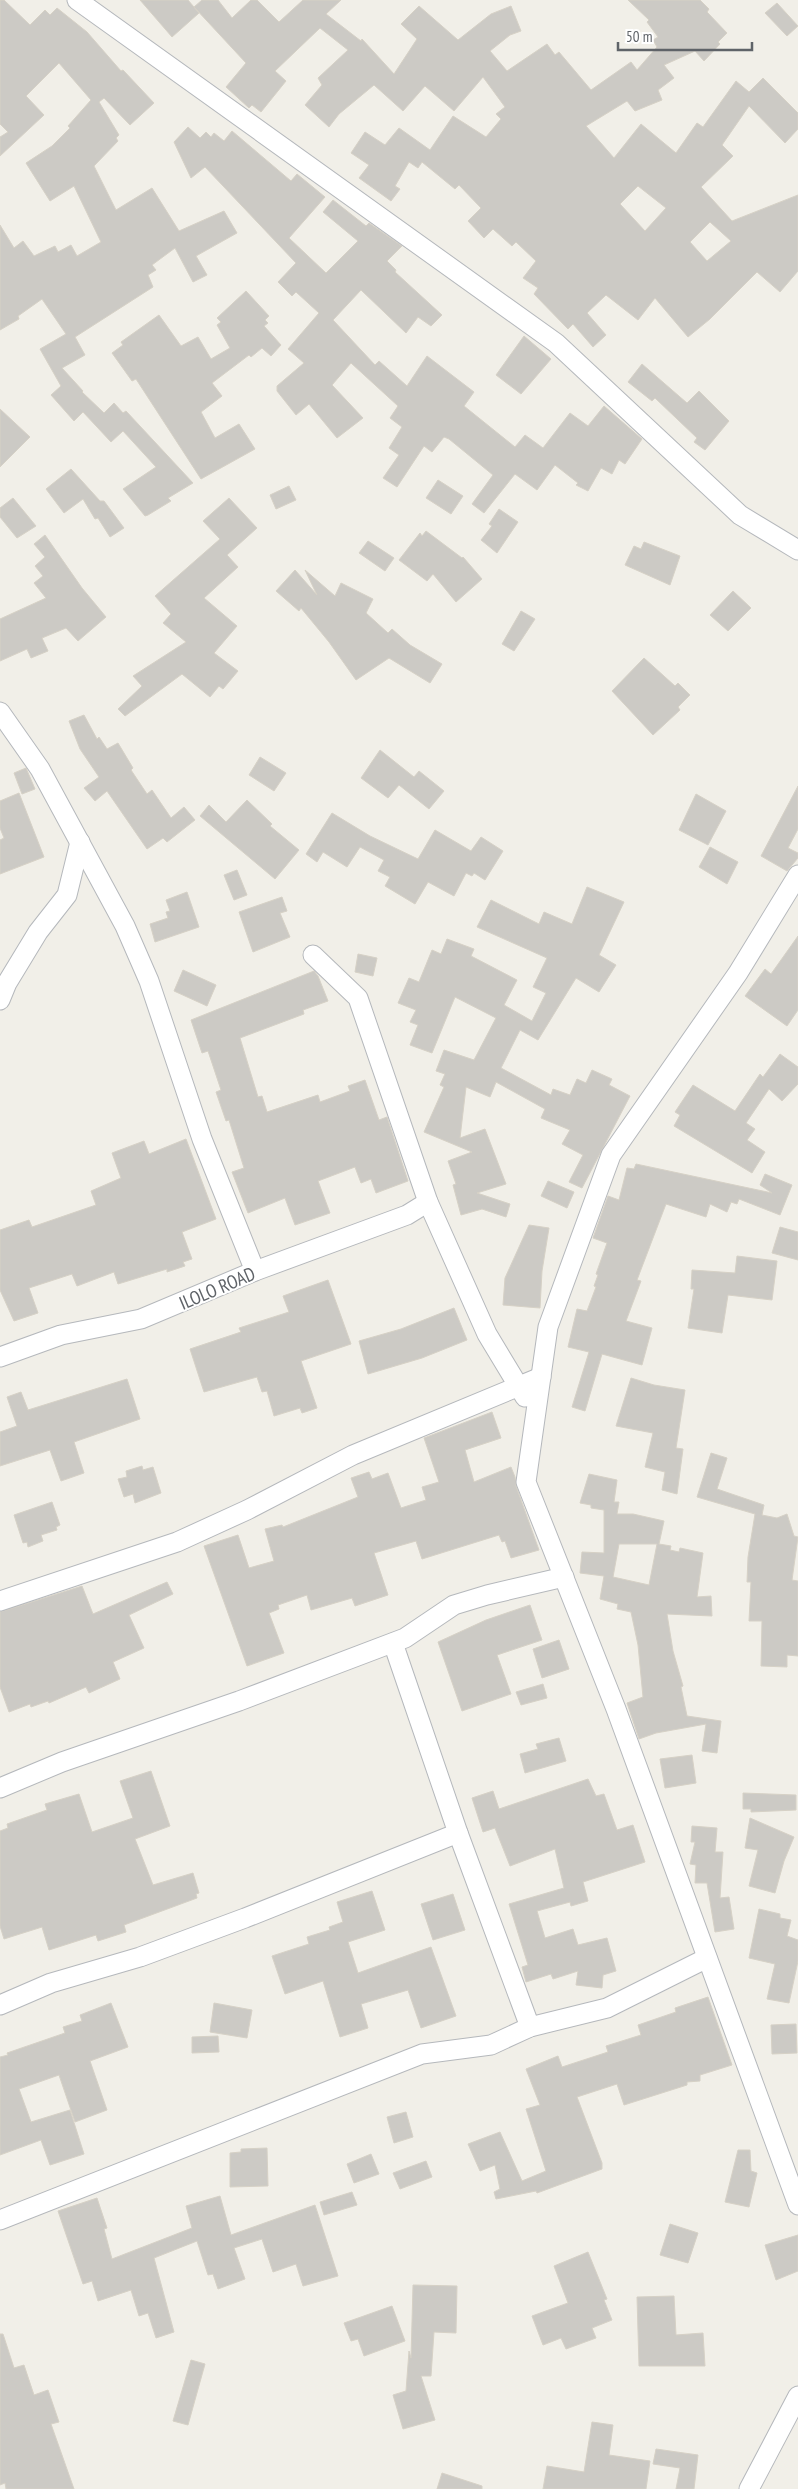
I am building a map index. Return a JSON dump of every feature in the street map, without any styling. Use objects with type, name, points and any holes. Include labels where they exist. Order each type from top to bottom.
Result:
[{"type":"street","points":[[77,0],[556,342],[740,515],[798,550]]},
{"type":"street","points":[[0,712],[40,770],[125,926],[149,981],[202,1139],[256,1271]]},
{"type":"street","points":[[0,1000],[7,983],[38,932],[66,895],[80,842]]},
{"type":"street","points":[[798,875],[738,973],[611,1155],[548,1327],[526,1482],[619,1718],[798,2205]]},
{"type":"street","points":[[313,955],[358,998],[428,1202],[487,1334],[535,1415]]},
{"type":"street","name":"ILOLO ROAD","points":[[0,1357],[60,1335],[142,1319],[256,1271],[407,1215],[428,1202]]},
{"type":"street","points":[[0,1601],[177,1542],[247,1510],[353,1456],[541,1377]]},
{"type":"street","points":[[0,1788],[62,1762],[239,1701],[393,1643],[405,1638],[454,1605],[564,1577]]},
{"type":"street","points":[[393,1643],[458,1832],[530,2027]]},
{"type":"street","points":[[0,2006],[51,1982],[140,1957],[244,1918],[458,1832]]},
{"type":"street","points":[[0,2220],[422,2054],[490,2045],[530,2027],[607,2008],[708,1958]]},
{"type":"street","points":[[749,2489],[798,2396]]},
{"type":"building","points":[[0,0],[4,0],[30,25],[45,10],[50,15],[57,8],[87,32],[121,71],[123,70],[154,103],[130,125],[104,98],[99,102],[119,135],[116,138],[118,141],[94,166],[116,210],[152,188],[179,231],[224,211],[237,233],[196,256],[207,275],[193,282],[175,248],[152,265],[156,270],[148,275],[153,287],[75,337],[85,355],[62,368],[82,392],[104,413],[114,403],[123,413],[126,411],[193,483],[168,498],[171,501],[145,516],[123,489],[156,467],[123,431],[111,442],[83,412],[74,421],[51,395],[61,386],[40,349],[66,334],[42,299],[18,316],[19,319],[0,330],[0,225],[14,248],[23,241],[34,256],[55,246],[58,252],[71,245],[77,256],[101,242],[74,186],[50,201],[26,163],[52,146],[70,128],[68,126],[91,100],[59,63],[26,96],[44,115],[0,156],[0,137],[8,132],[0,124]]},
{"type":"building","points":[[140,0],[188,0],[199,13],[172,37]]},
{"type":"building","points":[[202,0],[218,0],[232,18],[251,0],[257,0],[279,22],[303,0],[341,0],[326,14],[361,41],[362,39],[394,74],[417,39],[401,24],[419,6],[458,40],[491,14],[511,6],[521,31],[510,35],[490,51],[507,71],[547,44],[555,55],[559,52],[591,90],[631,62],[637,70],[657,47],[653,40],[658,37],[647,22],[649,20],[628,0],[700,0],[709,9],[707,12],[727,33],[718,42],[720,44],[704,61],[695,51],[664,65],[674,78],[658,90],[662,100],[635,111],[627,101],[586,126],[614,158],[641,124],[676,153],[697,123],[703,127],[736,81],[749,92],[763,78],[798,113],[798,129],[785,143],[749,106],[722,145],[733,156],[701,187],[732,221],[798,195],[798,271],[780,292],[757,272],[710,319],[688,337],[655,298],[638,320],[606,295],[587,313],[606,335],[593,347],[573,324],[568,329],[534,294],[538,288],[523,278],[536,261],[516,242],[512,246],[493,229],[484,238],[468,221],[481,208],[459,185],[455,189],[422,162],[418,168],[409,162],[395,186],[400,189],[391,201],[359,178],[369,165],[351,153],[365,132],[385,145],[399,128],[430,150],[453,116],[486,137],[501,119],[496,114],[505,107],[483,77],[454,111],[425,86],[403,111],[374,85],[339,114],[329,127],[305,105],[322,85],[318,78],[348,50],[320,28],[275,71],[286,81],[261,112],[252,105],[249,108],[226,87],[246,63],[194,7]],"holes":[[[638,186],[666,208],[645,231],[620,204]],[[710,222],[731,241],[707,261],[690,242]]]},
{"type":"building","points":[[777,3],[798,26],[787,36],[765,13]]},
{"type":"building","points":[[188,127],[200,138],[206,132],[211,137],[214,133],[224,141],[232,131],[291,181],[297,174],[325,197],[289,238],[326,273],[358,241],[323,212],[333,200],[366,226],[369,223],[402,246],[387,261],[396,270],[395,272],[442,315],[431,326],[418,317],[406,333],[361,290],[333,320],[375,365],[379,361],[407,386],[427,356],[474,392],[464,406],[515,447],[525,435],[543,448],[570,413],[588,426],[604,406],[642,439],[625,464],[619,460],[612,474],[601,468],[588,491],[576,485],[578,483],[555,465],[537,490],[515,474],[484,513],[472,504],[493,475],[444,437],[432,452],[424,446],[397,487],[383,478],[399,455],[389,448],[402,427],[390,418],[398,406],[351,363],[332,385],[363,418],[337,438],[309,404],[296,415],[277,391],[277,386],[304,363],[288,349],[319,313],[296,292],[292,296],[278,282],[296,263],[205,167],[191,178],[174,142]]},
{"type":"building","points":[[246,291],[269,316],[265,320],[268,323],[264,326],[281,345],[271,356],[262,348],[251,357],[249,355],[212,383],[222,396],[201,412],[215,438],[239,424],[255,449],[201,479],[136,379],[132,381],[112,353],[123,345],[121,342],[159,315],[181,346],[198,337],[211,359],[230,348],[217,325],[221,322],[217,318]]},
{"type":"building","points":[[524,336],[551,359],[521,394],[496,375]]},
{"type":"building","points":[[642,364],[687,403],[699,391],[729,421],[705,450],[694,442],[697,438],[655,398],[652,401],[628,382]]},
{"type":"building","points":[[0,409],[30,437],[0,467]]},
{"type":"building","points":[[71,469],[100,501],[104,501],[124,528],[110,537],[98,518],[95,519],[83,499],[64,513],[46,489]]},
{"type":"building","points":[[438,480],[463,496],[451,514],[426,498]]},
{"type":"building","points":[[289,486],[296,500],[276,509],[270,495]]},
{"type":"building","points":[[13,498],[36,526],[17,538],[0,517],[0,508]]},
{"type":"building","points":[[229,498],[257,528],[227,555],[238,567],[204,598],[237,626],[214,653],[238,671],[223,689],[219,686],[210,697],[182,674],[125,716],[118,709],[142,686],[133,676],[186,642],[163,623],[171,614],[155,596],[220,539],[203,521]]},
{"type":"building","points":[[499,509],[518,522],[497,553],[481,540],[492,526],[489,524]]},
{"type":"building","points":[[426,531],[463,557],[482,579],[456,602],[433,574],[427,581],[399,560],[420,533],[422,536]]},
{"type":"building","points":[[45,535],[82,588],[106,617],[78,641],[66,628],[42,638],[48,651],[31,658],[27,649],[0,661],[0,619],[46,598],[34,583],[43,576],[35,566],[45,557],[34,544]]},
{"type":"building","points":[[368,541],[394,558],[385,571],[359,553]]},
{"type":"building","points":[[644,542],[680,556],[670,585],[625,565],[634,546],[641,549]]},
{"type":"building","points":[[295,570],[317,595],[305,570],[335,596],[341,583],[373,599],[366,613],[388,633],[392,629],[410,645],[442,664],[430,683],[389,658],[356,680],[329,642],[301,608],[299,611],[276,591]]},
{"type":"building","points":[[733,591],[751,608],[728,631],[710,615]]},
{"type":"building","points":[[521,611],[535,619],[514,651],[502,644]]},
{"type":"building","points":[[644,658],[675,686],[678,683],[690,695],[678,707],[680,710],[653,735],[612,691]]},
{"type":"building","points":[[84,715],[97,739],[99,737],[107,749],[118,743],[133,768],[131,770],[147,794],[152,790],[171,818],[184,807],[195,820],[167,842],[163,838],[147,849],[107,791],[95,801],[84,788],[99,777],[80,749],[69,721]]},
{"type":"building","points":[[380,750],[414,777],[419,771],[444,791],[429,809],[399,785],[388,798],[361,778]]},
{"type":"building","points":[[260,757],[286,773],[274,791],[249,775]]},
{"type":"building","points":[[26,768],[35,789],[22,794],[14,773]]},
{"type":"building","points":[[798,786],[798,829],[788,848],[798,853],[798,858],[787,871],[761,856]]},
{"type":"building","points":[[19,793],[44,857],[0,874],[0,840],[4,838],[0,828],[0,801]]},
{"type":"building","points":[[696,794],[726,811],[708,845],[679,830]]},
{"type":"building","points":[[247,800],[272,824],[270,826],[299,850],[275,879],[200,816],[209,805],[226,822]]},
{"type":"building","points":[[332,813],[370,836],[418,859],[435,830],[471,851],[481,837],[503,851],[485,880],[474,873],[472,876],[466,873],[454,896],[428,882],[415,904],[385,886],[390,877],[378,871],[384,860],[360,847],[347,867],[323,852],[317,862],[306,854]]},
{"type":"building","points":[[710,847],[738,862],[727,884],[699,867]]},
{"type":"building","points":[[237,870],[247,895],[234,900],[224,875]]},
{"type":"building","points":[[587,887],[624,902],[599,955],[616,965],[599,992],[576,978],[538,1040],[520,1030],[501,1068],[551,1095],[553,1089],[570,1095],[577,1079],[586,1083],[592,1070],[612,1079],[609,1085],[630,1096],[582,1188],[569,1182],[583,1155],[562,1144],[570,1130],[541,1118],[545,1109],[496,1082],[490,1097],[466,1087],[460,1138],[485,1129],[506,1184],[477,1193],[510,1204],[506,1217],[482,1209],[461,1215],[453,1185],[456,1184],[448,1161],[472,1152],[424,1132],[444,1087],[440,1085],[445,1074],[436,1071],[444,1050],[474,1060],[496,1018],[455,997],[432,1053],[410,1045],[418,1025],[410,1022],[416,1010],[398,1003],[409,978],[419,982],[432,950],[441,954],[447,939],[474,949],[471,956],[517,980],[504,1005],[532,1021],[546,993],[533,987],[547,958],[477,927],[491,900],[539,924],[544,912],[572,924]]},
{"type":"building","points":[[187,892],[199,927],[155,942],[150,924],[168,918],[166,912],[170,911],[166,900]]},
{"type":"building","points":[[282,897],[287,911],[280,913],[290,937],[253,952],[239,912]]},
{"type":"building","points":[[798,936],[798,1010],[787,1026],[745,996],[765,969],[771,974]]},
{"type":"building","points":[[358,954],[377,958],[373,976],[355,972]]},
{"type":"building","points":[[183,970],[216,985],[207,1006],[174,991]]},
{"type":"building","points":[[314,971],[318,976],[328,1001],[303,1010],[304,1014],[240,1038],[258,1097],[262,1096],[267,1112],[318,1095],[320,1102],[350,1091],[348,1086],[365,1080],[379,1120],[387,1117],[408,1181],[376,1193],[371,1179],[361,1183],[355,1167],[318,1181],[330,1213],[295,1225],[285,1198],[248,1213],[232,1172],[244,1168],[229,1120],[226,1121],[216,1092],[221,1090],[208,1051],[202,1053],[191,1020]]},
{"type":"building","points":[[780,1054],[798,1067],[798,1084],[782,1101],[769,1089],[746,1123],[755,1129],[747,1140],[765,1152],[752,1173],[674,1126],[680,1115],[675,1112],[693,1085],[735,1111],[760,1074],[763,1077]]},
{"type":"building","points":[[186,1139],[216,1219],[182,1232],[192,1259],[183,1262],[185,1266],[167,1272],[167,1269],[118,1284],[114,1272],[77,1286],[72,1274],[29,1288],[38,1313],[14,1321],[0,1290],[0,1230],[29,1220],[32,1227],[96,1205],[91,1191],[121,1178],[112,1153],[144,1141],[149,1154]]},
{"type":"building","points":[[636,1164],[772,1193],[760,1185],[765,1174],[792,1185],[780,1215],[739,1199],[737,1204],[731,1202],[727,1212],[710,1204],[706,1217],[666,1204],[637,1280],[641,1281],[626,1321],[652,1328],[642,1365],[602,1354],[585,1411],[572,1407],[589,1352],[568,1347],[577,1309],[587,1311],[596,1287],[594,1286],[598,1275],[596,1274],[607,1243],[593,1238],[608,1196],[619,1200],[627,1168],[634,1169]]},
{"type":"building","points":[[548,1181],[574,1192],[567,1208],[541,1196]]},
{"type":"building","points":[[529,1225],[549,1228],[542,1271],[540,1308],[503,1305],[505,1278]]},
{"type":"building","points":[[780,1227],[798,1232],[798,1260],[772,1253]]},
{"type":"building","points":[[737,1256],[777,1261],[772,1300],[728,1295],[722,1333],[688,1328],[694,1289],[691,1289],[692,1270],[735,1273]]},
{"type":"building","points":[[328,1280],[351,1344],[301,1361],[317,1408],[302,1413],[300,1408],[274,1416],[267,1391],[262,1392],[257,1377],[204,1392],[190,1349],[241,1332],[239,1328],[289,1312],[283,1296]]},
{"type":"building","points":[[454,1308],[467,1340],[422,1358],[368,1374],[359,1341],[401,1329]]},
{"type":"building","points":[[631,1378],[654,1385],[685,1390],[676,1448],[683,1449],[677,1494],[662,1490],[665,1472],[645,1467],[653,1433],[616,1426]]},
{"type":"building","points":[[127,1379],[140,1419],[74,1442],[84,1473],[61,1481],[50,1450],[0,1466],[0,1432],[17,1426],[7,1397],[21,1392],[28,1410]]},
{"type":"building","points":[[492,1412],[501,1438],[465,1450],[474,1482],[511,1467],[539,1550],[511,1558],[505,1541],[502,1542],[499,1535],[422,1559],[416,1541],[374,1553],[388,1595],[355,1606],[352,1598],[311,1610],[307,1595],[278,1605],[279,1609],[269,1613],[284,1653],[247,1666],[204,1546],[238,1535],[249,1568],[274,1561],[265,1529],[282,1525],[283,1527],[358,1497],[351,1478],[369,1472],[372,1479],[388,1473],[401,1508],[426,1500],[422,1487],[439,1482],[424,1438]]},
{"type":"building","points":[[711,1453],[727,1458],[717,1489],[764,1505],[762,1515],[777,1518],[787,1514],[794,1536],[798,1537],[792,1580],[798,1581],[798,1656],[787,1655],[787,1667],[761,1666],[762,1621],[749,1621],[751,1582],[747,1582],[748,1557],[755,1514],[697,1497]]},
{"type":"building","points":[[142,1466],[143,1470],[153,1467],[161,1493],[135,1503],[133,1494],[124,1497],[118,1479],[127,1477],[126,1471]]},
{"type":"building","points":[[589,1474],[617,1480],[614,1502],[619,1502],[617,1514],[633,1514],[664,1521],[659,1544],[671,1546],[670,1550],[679,1552],[680,1548],[703,1553],[697,1597],[711,1596],[712,1616],[667,1614],[673,1651],[683,1686],[681,1687],[687,1716],[721,1721],[717,1753],[702,1751],[706,1724],[656,1733],[639,1739],[627,1703],[643,1697],[638,1645],[631,1612],[617,1609],[618,1604],[600,1599],[604,1576],[580,1573],[582,1552],[604,1553],[604,1510],[591,1508],[591,1505],[580,1503]],"holes":[[[619,1544],[657,1544],[649,1585],[613,1577]]]},
{"type":"building","points":[[52,1502],[60,1525],[56,1527],[57,1530],[41,1535],[43,1541],[28,1547],[27,1542],[23,1543],[14,1515]]},
{"type":"building","points":[[167,1582],[173,1594],[129,1615],[144,1648],[113,1662],[120,1679],[89,1693],[86,1687],[49,1703],[48,1701],[31,1707],[30,1704],[9,1712],[0,1687],[0,1612],[82,1586],[93,1614]]},
{"type":"building","points":[[530,1605],[542,1640],[497,1655],[511,1694],[462,1711],[438,1642],[486,1620]]},
{"type":"building","points":[[559,1640],[569,1669],[542,1678],[533,1649]]},
{"type":"building","points":[[543,1684],[547,1698],[521,1705],[516,1692]]},
{"type":"building","points":[[559,1738],[566,1761],[525,1773],[520,1754],[538,1749],[536,1744]]},
{"type":"building","points":[[692,1755],[696,1783],[665,1788],[660,1759]]},
{"type":"building","points":[[151,1771],[170,1826],[135,1839],[153,1885],[193,1873],[199,1893],[196,1894],[197,1898],[124,1925],[126,1932],[98,1941],[96,1935],[49,1950],[42,1927],[4,1939],[0,1926],[0,1831],[8,1828],[7,1824],[47,1810],[45,1804],[79,1794],[92,1832],[133,1818],[120,1781]]},
{"type":"building","points":[[588,1779],[596,1796],[604,1794],[617,1830],[633,1825],[645,1862],[583,1882],[588,1901],[571,1906],[570,1902],[537,1911],[545,1938],[573,1929],[578,1945],[607,1938],[616,1971],[603,1975],[602,1988],[576,1985],[578,1971],[553,1979],[551,1974],[526,1982],[522,1967],[528,1965],[509,1904],[564,1888],[555,1849],[510,1866],[495,1828],[483,1832],[472,1798],[493,1791],[499,1809]]},
{"type":"building","points":[[743,1793],[796,1795],[796,1810],[751,1812],[751,1809],[743,1809]]},
{"type":"building","points":[[750,1818],[794,1837],[784,1861],[775,1893],[749,1886],[758,1850],[745,1848]]},
{"type":"building","points":[[692,1826],[717,1828],[715,1852],[723,1852],[720,1898],[729,1897],[734,1929],[715,1932],[707,1883],[695,1883],[696,1865],[690,1864],[695,1842],[691,1842]]},
{"type":"building","points":[[372,1891],[385,1930],[348,1942],[358,1973],[431,1947],[456,2016],[421,2028],[408,1990],[361,2004],[368,2028],[340,2037],[323,1981],[285,1994],[272,1956],[309,1944],[307,1937],[330,1930],[329,1927],[343,1922],[337,1902]]},
{"type":"building","points":[[453,1894],[465,1930],[433,1940],[421,1904]]},
{"type":"building","points":[[759,1909],[780,1914],[780,1918],[791,1920],[787,1936],[798,1940],[798,1961],[789,2003],[767,1999],[775,1964],[749,1958]]},
{"type":"building","points":[[708,1997],[732,2065],[700,2075],[700,2081],[687,2082],[687,2085],[624,2105],[617,2084],[577,2097],[602,2163],[602,2169],[537,2193],[536,2191],[496,2199],[494,2192],[500,2189],[495,2165],[480,2171],[468,2144],[500,2132],[522,2181],[546,2171],[526,2109],[540,2105],[526,2069],[558,2056],[562,2067],[608,2052],[606,2046],[641,2035],[638,2025],[676,2012],[675,2008]]},
{"type":"building","points":[[111,2003],[128,2047],[90,2061],[107,2110],[75,2122],[59,2075],[19,2089],[31,2122],[70,2110],[84,2154],[50,2165],[41,2140],[0,2155],[0,2057],[65,2033],[63,2027],[82,2021],[80,2015]]},
{"type":"building","points":[[214,2003],[252,2010],[247,2038],[210,2032]]},
{"type":"building","points":[[796,2024],[797,2053],[772,2054],[771,2025]]},
{"type":"building","points":[[218,2036],[219,2052],[192,2053],[192,2037]]},
{"type":"building","points":[[406,2112],[413,2137],[394,2143],[387,2117]]},
{"type":"building","points":[[267,2148],[268,2186],[230,2187],[230,2153],[241,2152],[241,2149]]},
{"type":"building","points":[[738,2150],[750,2150],[751,2171],[757,2173],[749,2207],[725,2202]]},
{"type":"building","points":[[371,2154],[379,2174],[354,2183],[347,2164]]},
{"type":"building","points":[[426,2161],[432,2177],[400,2189],[393,2173]]},
{"type":"building","points":[[352,2192],[357,2205],[324,2215],[320,2202]]},
{"type":"building","points":[[220,2196],[231,2235],[315,2205],[338,2276],[303,2286],[296,2264],[273,2272],[262,2239],[234,2248],[245,2279],[218,2289],[213,2274],[208,2275],[197,2241],[154,2258],[174,2332],[156,2338],[148,2313],[139,2316],[131,2290],[98,2301],[92,2281],[83,2284],[58,2211],[97,2198],[107,2228],[104,2229],[112,2259],[192,2228],[186,2206]]},
{"type":"building","points":[[670,2224],[698,2233],[688,2263],[660,2255]]},
{"type":"building","points":[[798,2235],[798,2271],[776,2280],[765,2245]]},
{"type":"building","points":[[588,2252],[607,2299],[604,2300],[612,2320],[592,2328],[596,2338],[566,2349],[561,2338],[543,2345],[532,2316],[568,2303],[554,2266]]},
{"type":"building","points":[[413,2285],[457,2286],[456,2333],[434,2332],[431,2376],[421,2376],[435,2420],[403,2429],[393,2395],[406,2391],[409,2351],[411,2358]]},
{"type":"building","points":[[674,2296],[676,2335],[703,2333],[705,2366],[639,2366],[637,2297]]},
{"type":"building","points":[[392,2306],[405,2341],[364,2356],[358,2339],[351,2341],[344,2323]]},
{"type":"building","points":[[0,2334],[3,2334],[14,2368],[24,2365],[34,2395],[48,2390],[59,2422],[51,2424],[74,2489],[6,2489],[5,2483],[0,2485]]},
{"type":"building","points":[[191,2360],[205,2364],[188,2425],[173,2421]]},
{"type":"building","points":[[592,2422],[613,2425],[609,2455],[650,2461],[646,2489],[543,2489],[547,2466],[584,2472]]},
{"type":"building","points":[[656,2449],[698,2455],[694,2489],[676,2489],[680,2468],[653,2464]]},
{"type":"building","points":[[442,2473],[482,2486],[482,2489],[437,2489]]}]
